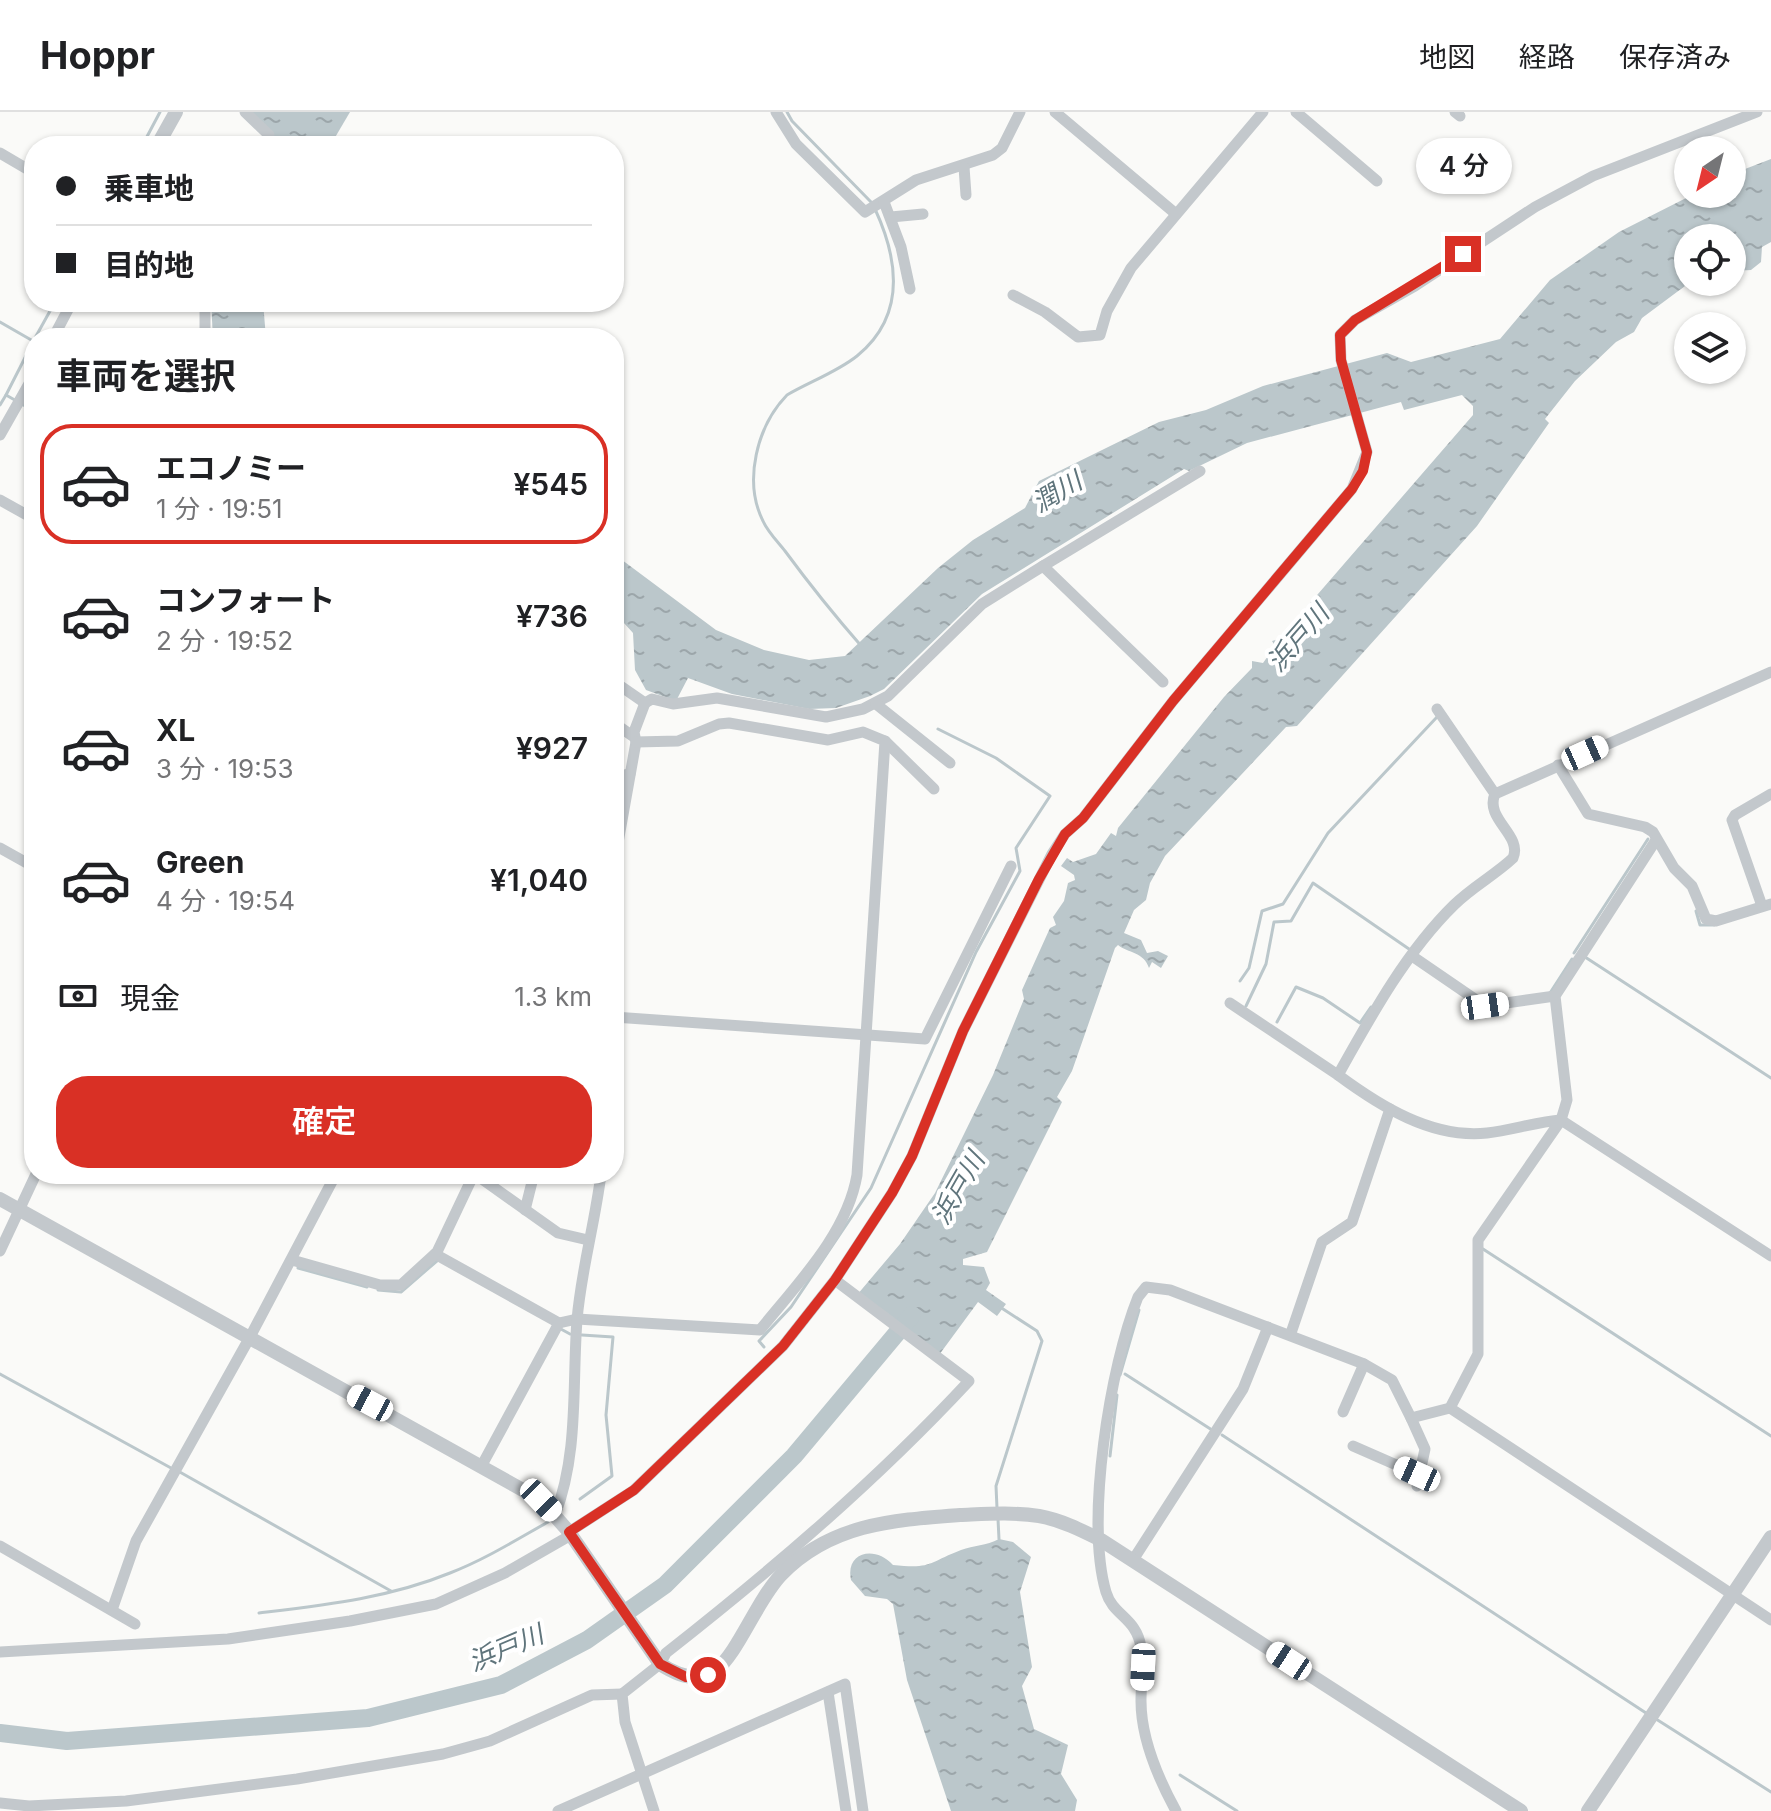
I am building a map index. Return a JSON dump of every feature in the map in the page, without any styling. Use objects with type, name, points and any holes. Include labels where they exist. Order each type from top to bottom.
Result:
[{"type":"street","points":[[163,136],[176,112]]},
{"type":"street","points":[[245,112],[269,136]]},
{"type":"street","points":[[776,112],[796,144],[865,212],[916,180],[964,167],[1002,148],[1020,112]]},
{"type":"street","points":[[1055,112],[1176,214]]},
{"type":"street","points":[[1013,295],[1045,312],[1078,337],[1100,335],[1107,311],[1131,268],[1263,112]]},
{"type":"street","points":[[1296,112],[1377,181]]},
{"type":"street","points":[[0,1652],[228,1639],[436,1604],[505,1573],[634,1490],[783,1346],[835,1280],[892,1193],[912,1156],[998,955],[1065,834],[1083,818],[1173,701],[1352,489],[1363,471],[1367,452],[1341,360],[1340,335],[1355,320],[1415,286],[1535,207],[1593,176],[1757,112]]},
{"type":"street","points":[[0,153],[24,167]]},
{"type":"street","points":[[964,167],[966,195]]},
{"type":"street","points":[[882,204],[891,217],[910,289]]},
{"type":"street","points":[[891,217],[923,214]]},
{"type":"street","points":[[0,435],[24,393]]},
{"type":"street","points":[[624,808],[634,737],[644,706],[652,699],[673,704],[717,698],[826,717],[876,704],[982,604],[1200,471]]},
{"type":"street","points":[[0,500],[24,513]]},
{"type":"street","points":[[1043,566],[1163,682]]},
{"type":"street","points":[[1495,794],[1771,672]]},
{"type":"street","points":[[624,689],[644,706]]},
{"type":"street","points":[[876,704],[950,763]]},
{"type":"street","points":[[1338,1075],[1360,1033],[1412,956],[1454,905],[1513,858],[1514,845],[1493,810],[1495,794],[1437,709]]},
{"type":"street","points":[[624,730],[634,737],[678,741],[729,723],[828,740],[863,732],[885,741],[934,789]]},
{"type":"street","points":[[435,1254],[559,1323],[577,1319],[760,1330],[809,1269],[852,1202],[885,741]]},
{"type":"street","points":[[1558,765],[1588,814],[1645,827],[1692,886],[1706,919],[1716,921],[1766,905],[1732,820],[1735,815],[1771,794]]},
{"type":"street","points":[[624,775],[630,774]]},
{"type":"street","points":[[1450,1408],[1478,1354],[1478,1240],[1561,1120],[1567,1100],[1555,996],[1656,840]]},
{"type":"street","points":[[0,848],[24,861]]},
{"type":"street","points":[[624,1018],[925,1039],[1011,866]]},
{"type":"street","points":[[1412,956],[1485,1006],[1555,996]]},
{"type":"street","points":[[1230,1003],[1390,1109],[1434,1128],[1483,1133],[1561,1120],[1771,1256]]},
{"type":"street","points":[[1291,1333],[1322,1242],[1352,1222],[1390,1109]]},
{"type":"street","points":[[0,1251],[31,1184]]},
{"type":"street","points":[[112,1610],[136,1541],[331,1184]]},
{"type":"street","points":[[292,1260],[380,1285],[401,1285],[435,1254],[470,1184]]},
{"type":"street","points":[[489,1184],[558,1233],[588,1240]]},
{"type":"street","points":[[525,1210],[532,1184]]},
{"type":"street","points":[[555,1515],[563,1494],[574,1419],[577,1319],[599,1184]]},
{"type":"street","points":[[0,1199],[528,1492],[555,1515],[570,1533],[660,1664],[686,1677],[715,1671],[782,1573],[836,1535],[888,1521],[976,1514],[1012,1513],[1053,1519],[1101,1540],[1521,1811]]},
{"type":"street","points":[[0,1803],[29,1806],[126,1801],[297,1779],[443,1754],[490,1741],[592,1695],[618,1694],[660,1664],[666,1653],[808,1539],[969,1381],[835,1280]]},
{"type":"street","points":[[1176,1811],[1151,1755],[1144,1728],[1143,1667],[1136,1626],[1114,1607],[1106,1592],[1101,1540],[1104,1444],[1113,1381],[1142,1289],[1170,1290],[1291,1333],[1364,1364],[1392,1380],[1425,1449],[1417,1480],[1353,1446]]},
{"type":"street","points":[[482,1465],[559,1323]]},
{"type":"street","points":[[1133,1560],[1243,1389],[1268,1327]]},
{"type":"street","points":[[1343,1412],[1364,1364]]},
{"type":"street","points":[[1411,1418],[1450,1408],[1771,1620]]},
{"type":"street","points":[[1588,1811],[1652,1720],[1771,1537]]},
{"type":"street","points":[[0,1546],[135,1624]]},
{"type":"street","points":[[558,1811],[845,1684],[863,1811]]},
{"type":"street","points":[[828,1692],[846,1811]]},
{"type":"street","points":[[618,1694],[640,1776],[654,1811]]},
{"type":"water","points":[[250,112],[350,112],[336,136],[265,136]]},
{"type":"water","name":"潤川","points":[[1771,159],[1771,242],[1762,247],[1761,262],[1746,270],[1746,224],[1674,224],[1674,294],[1642,318],[1634,332],[1616,342],[1575,381],[1545,419],[1549,423],[1477,526],[1297,726],[1286,727],[1165,856],[1150,883],[1146,900],[1134,910],[1124,933],[1141,940],[1147,953],[1158,951],[1168,956],[1161,968],[1152,962],[1149,968],[1140,956],[1118,945],[1115,948],[1072,1071],[1057,1097],[1062,1102],[987,1252],[963,1259],[963,1265],[984,1267],[990,1283],[986,1290],[1006,1304],[997,1316],[978,1302],[939,1355],[857,1295],[900,1244],[935,1193],[993,1075],[1024,999],[1022,990],[1050,928],[1056,925],[1053,917],[1064,901],[1068,883],[1075,880],[1074,875],[1061,866],[1067,858],[1073,862],[1096,854],[1111,833],[1116,836],[1118,828],[1224,697],[1252,668],[1252,661],[1263,663],[1275,646],[1272,641],[1279,639],[1473,415],[1473,406],[1462,395],[1404,410],[1401,402],[1247,443],[1189,471],[1184,469],[982,594],[884,689],[836,708],[809,709],[732,694],[688,678],[676,701],[646,690],[635,670],[633,633],[624,623],[624,561],[716,630],[764,650],[809,660],[845,656],[938,568],[973,540],[1025,508],[1039,481],[1159,422],[1206,410],[1263,386],[1387,353],[1411,362],[1500,339],[1550,280],[1619,232],[1674,204],[1674,208],[1746,208],[1746,169]]},
{"type":"water","points":[[212,312],[264,312],[265,328],[212,328]]},
{"type":"water","points":[[999,1539],[1013,1542],[1031,1557],[1020,1592],[1032,1667],[1022,1686],[1034,1729],[1068,1745],[1061,1774],[1077,1800],[1075,1811],[951,1811],[907,1680],[893,1604],[887,1599],[865,1596],[851,1580],[852,1563],[863,1554],[878,1555],[893,1565],[923,1565]]},
{"type":"waterway","points":[[147,136],[160,112]]},
{"type":"waterway","points":[[787,112],[792,121],[871,202]]},
{"type":"waterway","points":[[863,648],[765,525],[757,505],[754,472],[761,438],[787,395],[857,356],[884,323],[891,306],[893,268],[875,209]]},
{"type":"waterway","points":[[41,328],[49,312]]},
{"type":"waterway","points":[[0,322],[24,336]]},
{"type":"waterway","points":[[24,360],[6,395],[24,405]]},
{"type":"waterway","points":[[0,405],[6,395]]},
{"type":"waterway","points":[[1240,981],[1249,968],[1262,911],[1283,904],[1328,833],[1437,717]]},
{"type":"waterway","points":[[764,1347],[759,1341],[791,1307],[871,1188],[976,952],[1020,871],[1016,848],[1050,796],[996,758],[938,729]]},
{"type":"waterway","points":[[1574,953],[1648,839]]},
{"type":"waterway","points":[[1246,1006],[1266,964],[1274,922],[1291,921],[1313,883],[1409,949]]},
{"type":"waterway","points":[[1696,911],[1700,925],[1714,925]]},
{"type":"waterway","points":[[1585,957],[1771,1078]]},
{"type":"waterway","points":[[1550,993],[1572,959]]},
{"type":"waterway","points":[[1277,1022],[1296,987],[1323,998],[1360,1023],[1371,1007]]},
{"type":"waterway","points":[[1483,1249],[1771,1436]]},
{"type":"waterway","points":[[378,1290],[401,1292],[438,1260]]},
{"type":"waterway","points":[[298,1268],[367,1287]]},
{"type":"waterway","points":[[997,1508],[996,1486],[1042,1341],[1037,1331],[1000,1307]]},
{"type":"waterway","points":[[1120,1375],[1139,1310]]},
{"type":"waterway","name":"浜戸川","points":[[0,1733],[67,1741],[368,1718],[501,1685],[587,1640],[665,1585],[794,1456],[912,1315]]},
{"type":"waterway","points":[[559,1328],[570,1334]]},
{"type":"waterway","points":[[580,1499],[612,1476],[606,1415],[613,1337],[582,1335]]},
{"type":"waterway","points":[[0,1374],[171,1468]]},
{"type":"waterway","points":[[1125,1374],[1212,1430]]},
{"type":"waterway","points":[[1110,1456],[1117,1395]]},
{"type":"waterway","points":[[1222,1435],[1646,1713]]},
{"type":"waterway","points":[[178,1471],[391,1591]]},
{"type":"waterway","points":[[998,1519],[999,1539]]},
{"type":"waterway","points":[[259,1613],[356,1599],[427,1582],[475,1562],[548,1522]]},
{"type":"waterway","points":[[1656,1719],[1771,1792]]},
{"type":"waterway","points":[[1180,1775],[1237,1811]]},
{"type":"route","points":[[708,1675],[686,1677],[660,1664],[569,1532],[634,1490],[699,1429],[783,1346],[835,1280],[892,1193],[912,1156],[998,955],[1065,834],[1083,818],[1173,701],[1303,550],[1363,471],[1367,452],[1341,360],[1340,335],[1355,320],[1463,254]]}]
